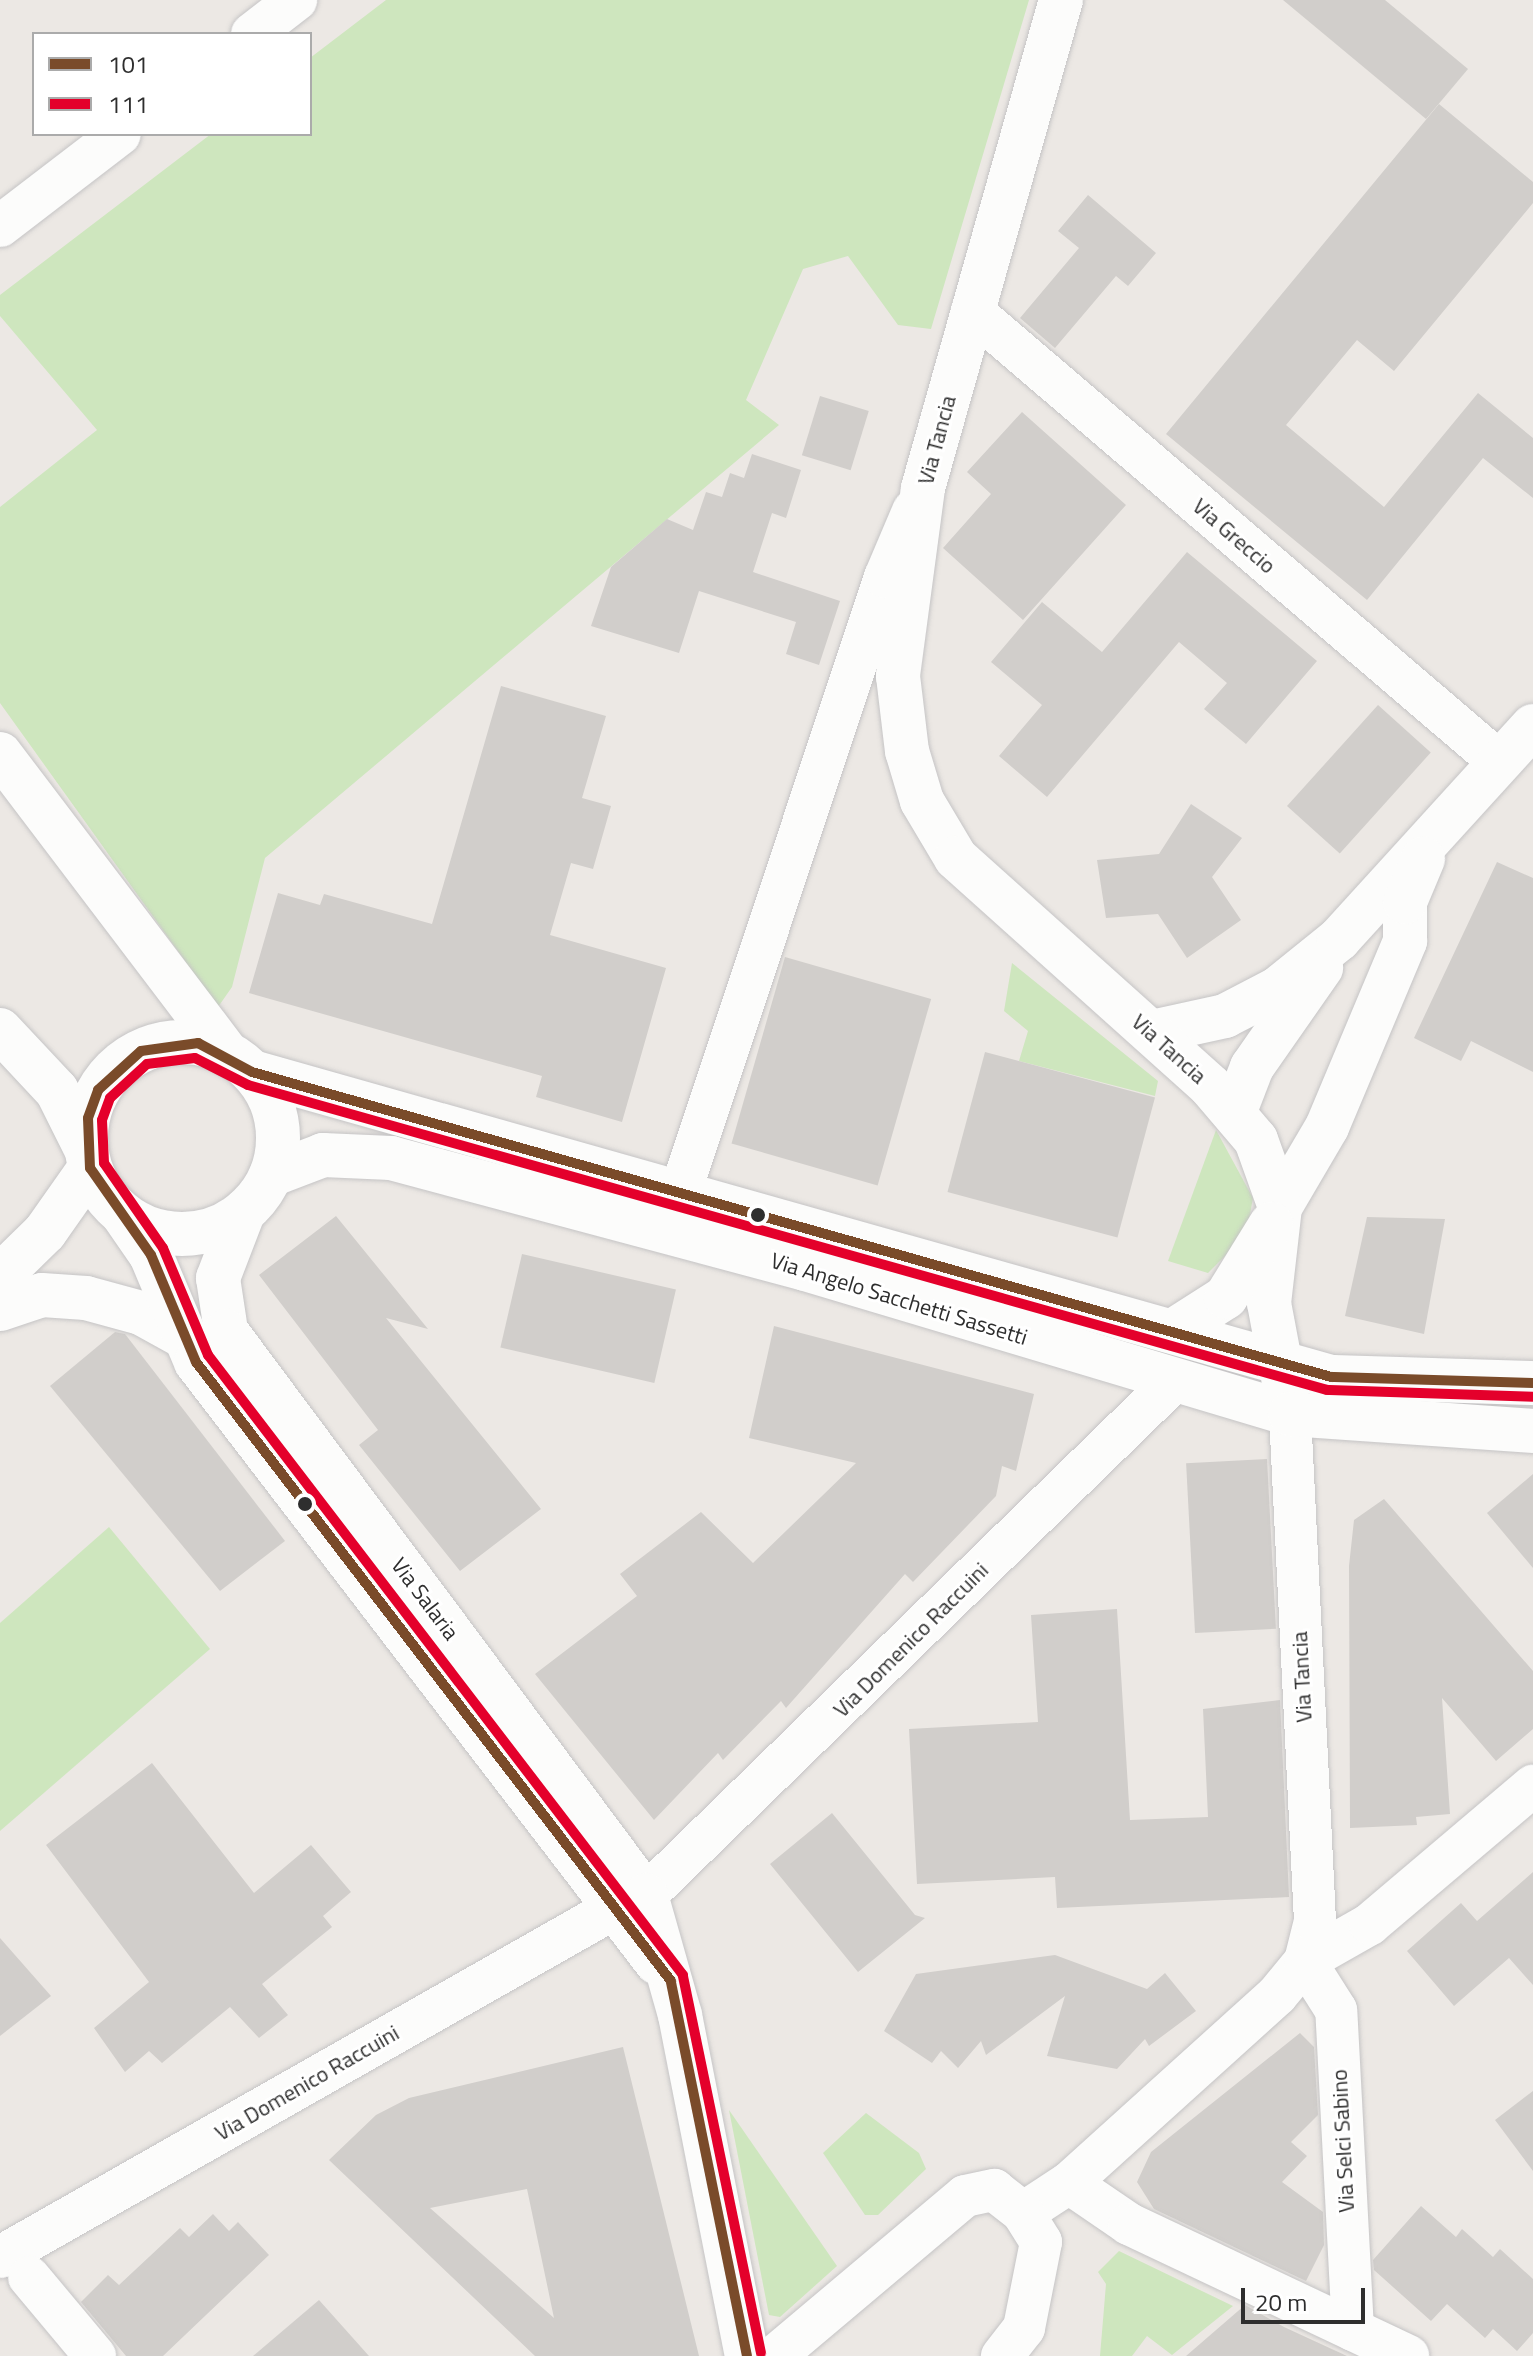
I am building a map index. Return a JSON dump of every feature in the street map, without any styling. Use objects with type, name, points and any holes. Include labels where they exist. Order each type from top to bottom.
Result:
[{"type":"main road","name":"Via Tancia","points":[[1061,0],[923,488],[898,676],[922,801],[956,858],[992,897],[1152,1032],[1235,1111],[1270,1164],[1280,1207],[1269,1303],[1290,1414]]},
{"type":"main road","points":[[1235,1111],[1252,1067],[1339,939],[1438,824],[1533,726]]},
{"type":"main road","points":[[0,754],[239,1062],[277,1120],[271,1175],[243,1213],[196,1234],[158,1231],[124,1216],[88,1158],[57,1091],[0,1030]]},
{"type":"main road","points":[[1176,1329],[1226,1297],[1327,1127],[1405,941],[1405,902],[1438,824]]},
{"type":"main road","points":[[1152,1032],[1225,1016],[1277,989],[1339,939]]},
{"type":"main road","points":[[0,1276],[45,1232],[88,1158],[98,1090],[141,1051],[169,1042],[239,1062]]},
{"type":"main road","name":"Via Angelo Sacchetti Sassetti","points":[[239,1062],[1280,1358],[1331,1377],[1533,1383]]},
{"type":"main road","name":"Via Angelo Sacchetti Sassetti","points":[[271,1175],[323,1155],[391,1158],[805,1269],[1173,1382],[1290,1414],[1533,1431]]},
{"type":"main road","name":"Via Salaria","points":[[243,1213],[218,1278],[226,1331],[630,1902],[671,1981],[747,2356]]},
{"type":"main road","name":"Via Salaria","points":[[124,1216],[151,1255],[181,1335],[630,1902]]},
{"type":"main road","points":[[0,1309],[42,1295],[86,1298],[141,1313],[181,1335]]},
{"type":"street","points":[[255,32],[296,0]]},
{"type":"street","points":[[0,226],[117,136]]},
{"type":"street","name":"Via Greccio","points":[[972,311],[1497,760]]},
{"type":"street","points":[[682,1187],[885,577],[923,488]]},
{"type":"street","name":"Via Domenico Raccuini","points":[[14,2267],[630,1902],[1173,1382]]},
{"type":"street","name":"Via Tancia","points":[[1023,2213],[1069,2183],[1277,1995],[1305,1961],[1315,1921],[1290,1414]]},
{"type":"street","points":[[1305,1961],[1370,1924],[1533,1786]]},
{"type":"street","name":"Via Selci Sabino","points":[[1305,1961],[1336,2010],[1353,2330]]},
{"type":"street","points":[[1069,2183],[1129,2224],[1408,2356]]},
{"type":"street","points":[[775,2356],[965,2196],[994,2190],[1023,2213],[1041,2242],[1035,2290],[1024,2328],[1002,2356]]},
{"type":"street","points":[[14,2267],[95,2356]]},
{"type":"green space","points":[[386,0],[1029,0],[931,329],[898,325],[848,256],[803,269],[746,400],[779,425],[265,858],[232,987],[218,1007],[0,703],[0,507],[97,430],[0,316],[0,295],[208,136],[312,136],[312,56]]},
{"type":"green space","points":[[1012,963],[1158,1081],[1155,1096],[1019,1061],[1028,1031],[1004,1011]]},
{"type":"green space","points":[[1216,1130],[1253,1198],[1246,1235],[1208,1273],[1168,1261]]},
{"type":"green space","points":[[109,1527],[210,1649],[0,1831],[0,1623]]},
{"type":"green space","points":[[729,2110],[837,2266],[780,2317],[769,2315]]},
{"type":"green space","points":[[866,2113],[919,2153],[926,2169],[878,2215],[865,2215],[823,2153]]},
{"type":"green space","points":[[1119,2251],[1233,2306],[1172,2355],[1147,2336],[1132,2356],[1100,2356],[1106,2284],[1098,2272]]},
{"type":"building","points":[[1283,0],[1385,0],[1468,69],[1426,119]]},
{"type":"building","points":[[1439,104],[1533,182],[1533,203],[1394,371],[1357,340],[1286,425],[1384,507],[1478,393],[1533,438],[1533,498],[1483,458],[1367,600],[1166,434]]},
{"type":"building","points":[[1088,195],[1156,253],[1128,286],[1116,276],[1055,348],[1020,318],[1079,248],[1058,231]]},
{"type":"building","points":[[820,396],[869,411],[851,470],[802,455]]},
{"type":"building","points":[[1022,412],[1126,505],[1023,620],[943,548],[991,494],[967,472]]},
{"type":"building","points":[[752,454],[801,470],[786,518],[772,513],[753,572],[840,601],[819,665],[786,654],[796,622],[699,591],[679,653],[591,626],[611,567],[667,519],[693,530],[706,492],[722,497],[730,473],[744,478]]},
{"type":"building","points":[[1187,552],[1317,661],[1246,744],[1204,709],[1227,683],[1179,642],[1047,797],[999,756],[1042,705],[991,662],[1042,602],[1102,652]]},
{"type":"building","points":[[501,686],[606,716],[582,798],[611,806],[593,869],[571,863],[550,935],[666,968],[622,1122],[536,1097],[542,1076],[249,993],[278,893],[320,905],[324,894],[432,924]]},
{"type":"building","points":[[1378,705],[1431,753],[1340,854],[1287,806]]},
{"type":"building","points":[[1191,804],[1242,838],[1212,877],[1241,920],[1187,958],[1158,914],[1106,918],[1097,860],[1159,854]]},
{"type":"building","points":[[1497,862],[1533,878],[1533,1072],[1471,1041],[1461,1061],[1414,1038]]},
{"type":"building","points":[[785,957],[931,999],[878,1185],[732,1143]]},
{"type":"building","points":[[985,1052],[1155,1098],[1117,1238],[947,1192]]},
{"type":"building","points":[[336,1216],[428,1329],[386,1318],[541,1509],[460,1571],[359,1445],[378,1430],[259,1275]]},
{"type":"building","points":[[1367,1217],[1445,1219],[1424,1334],[1345,1316]]},
{"type":"building","points":[[522,1254],[676,1290],[654,1383],[500,1348]]},
{"type":"building","points":[[774,1326],[1034,1394],[1016,1471],[1002,1466],[996,1496],[913,1582],[905,1574],[786,1708],[781,1701],[723,1760],[718,1753],[654,1820],[535,1674],[637,1596],[620,1574],[701,1512],[753,1563],[856,1463],[749,1438]]},
{"type":"building","points":[[115,1332],[125,1334],[285,1541],[220,1591],[50,1386]]},
{"type":"building","points":[[1267,1459],[1276,1629],[1195,1633],[1186,1463]]},
{"type":"building","points":[[1533,1474],[1533,1568],[1487,1513]]},
{"type":"building","points":[[1384,1499],[1533,1671],[1533,1729],[1496,1761],[1442,1698],[1450,1814],[1416,1817],[1417,1825],[1350,1828],[1349,1566],[1354,1520]]},
{"type":"building","points":[[1117,1609],[1130,1820],[1208,1817],[1203,1709],[1280,1700],[1289,1897],[1057,1908],[1055,1877],[917,1884],[909,1729],[1038,1722],[1031,1615]]},
{"type":"building","points":[[152,1763],[254,1893],[311,1845],[351,1892],[323,1916],[332,1927],[262,1984],[288,2015],[259,2038],[230,2007],[162,2063],[149,2051],[125,2072],[94,2028],[149,1982],[46,1845]]},
{"type":"building","points":[[832,1813],[915,1915],[925,1918],[858,1972],[770,1864]]},
{"type":"building","points":[[1533,1872],[1533,1985],[1509,1958],[1454,2006],[1407,1951],[1461,1903],[1477,1921]]},
{"type":"building","points":[[0,1938],[51,1996],[0,2036]]},
{"type":"building","points":[[1055,1955],[1147,1989],[1165,1973],[1196,2011],[1149,2046],[1145,2039],[1117,2069],[1047,2056],[1065,1996],[986,2055],[981,2041],[958,2068],[941,2051],[932,2063],[884,2031],[916,1974]]},
{"type":"building","points":[[1300,2033],[1314,2047],[1318,2115],[1291,2142],[1307,2156],[1282,2182],[1323,2212],[1324,2245],[1306,2281],[1154,2209],[1137,2182],[1151,2152]]},
{"type":"building","points":[[623,2047],[699,2356],[535,2356],[329,2160],[376,2115],[409,2098]],"holes":[[[527,2189],[554,2318],[430,2208]]]},
{"type":"building","points":[[1533,2091],[1533,2171],[1495,2120]]},
{"type":"building","points":[[1421,2206],[1456,2237],[1462,2229],[1493,2257],[1500,2249],[1533,2279],[1533,2333],[1517,2351],[1493,2329],[1485,2338],[1447,2304],[1431,2321],[1374,2270],[1373,2260]]},
{"type":"building","points":[[213,2214],[229,2231],[238,2222],[269,2255],[163,2356],[126,2356],[81,2302],[108,2275],[119,2285],[180,2228],[189,2237]]},
{"type":"building","points":[[319,2300],[369,2356],[253,2356]]},
{"type":"building","points":[[1245,2305],[1284,2327],[1347,2356],[1186,2356]]},
{"type":"transit line","name":"101","points":[[747,2356],[671,1981],[196,1362],[151,1255],[90,1168],[88,1118],[98,1090],[141,1051],[198,1043],[252,1072],[1331,1377],[1533,1383]]},
{"type":"transit line","name":"111","points":[[761,2353],[683,1975],[208,1355],[163,1248],[104,1163],[102,1120],[110,1098],[147,1064],[195,1058],[248,1085],[1327,1390],[1533,1397]]}]
